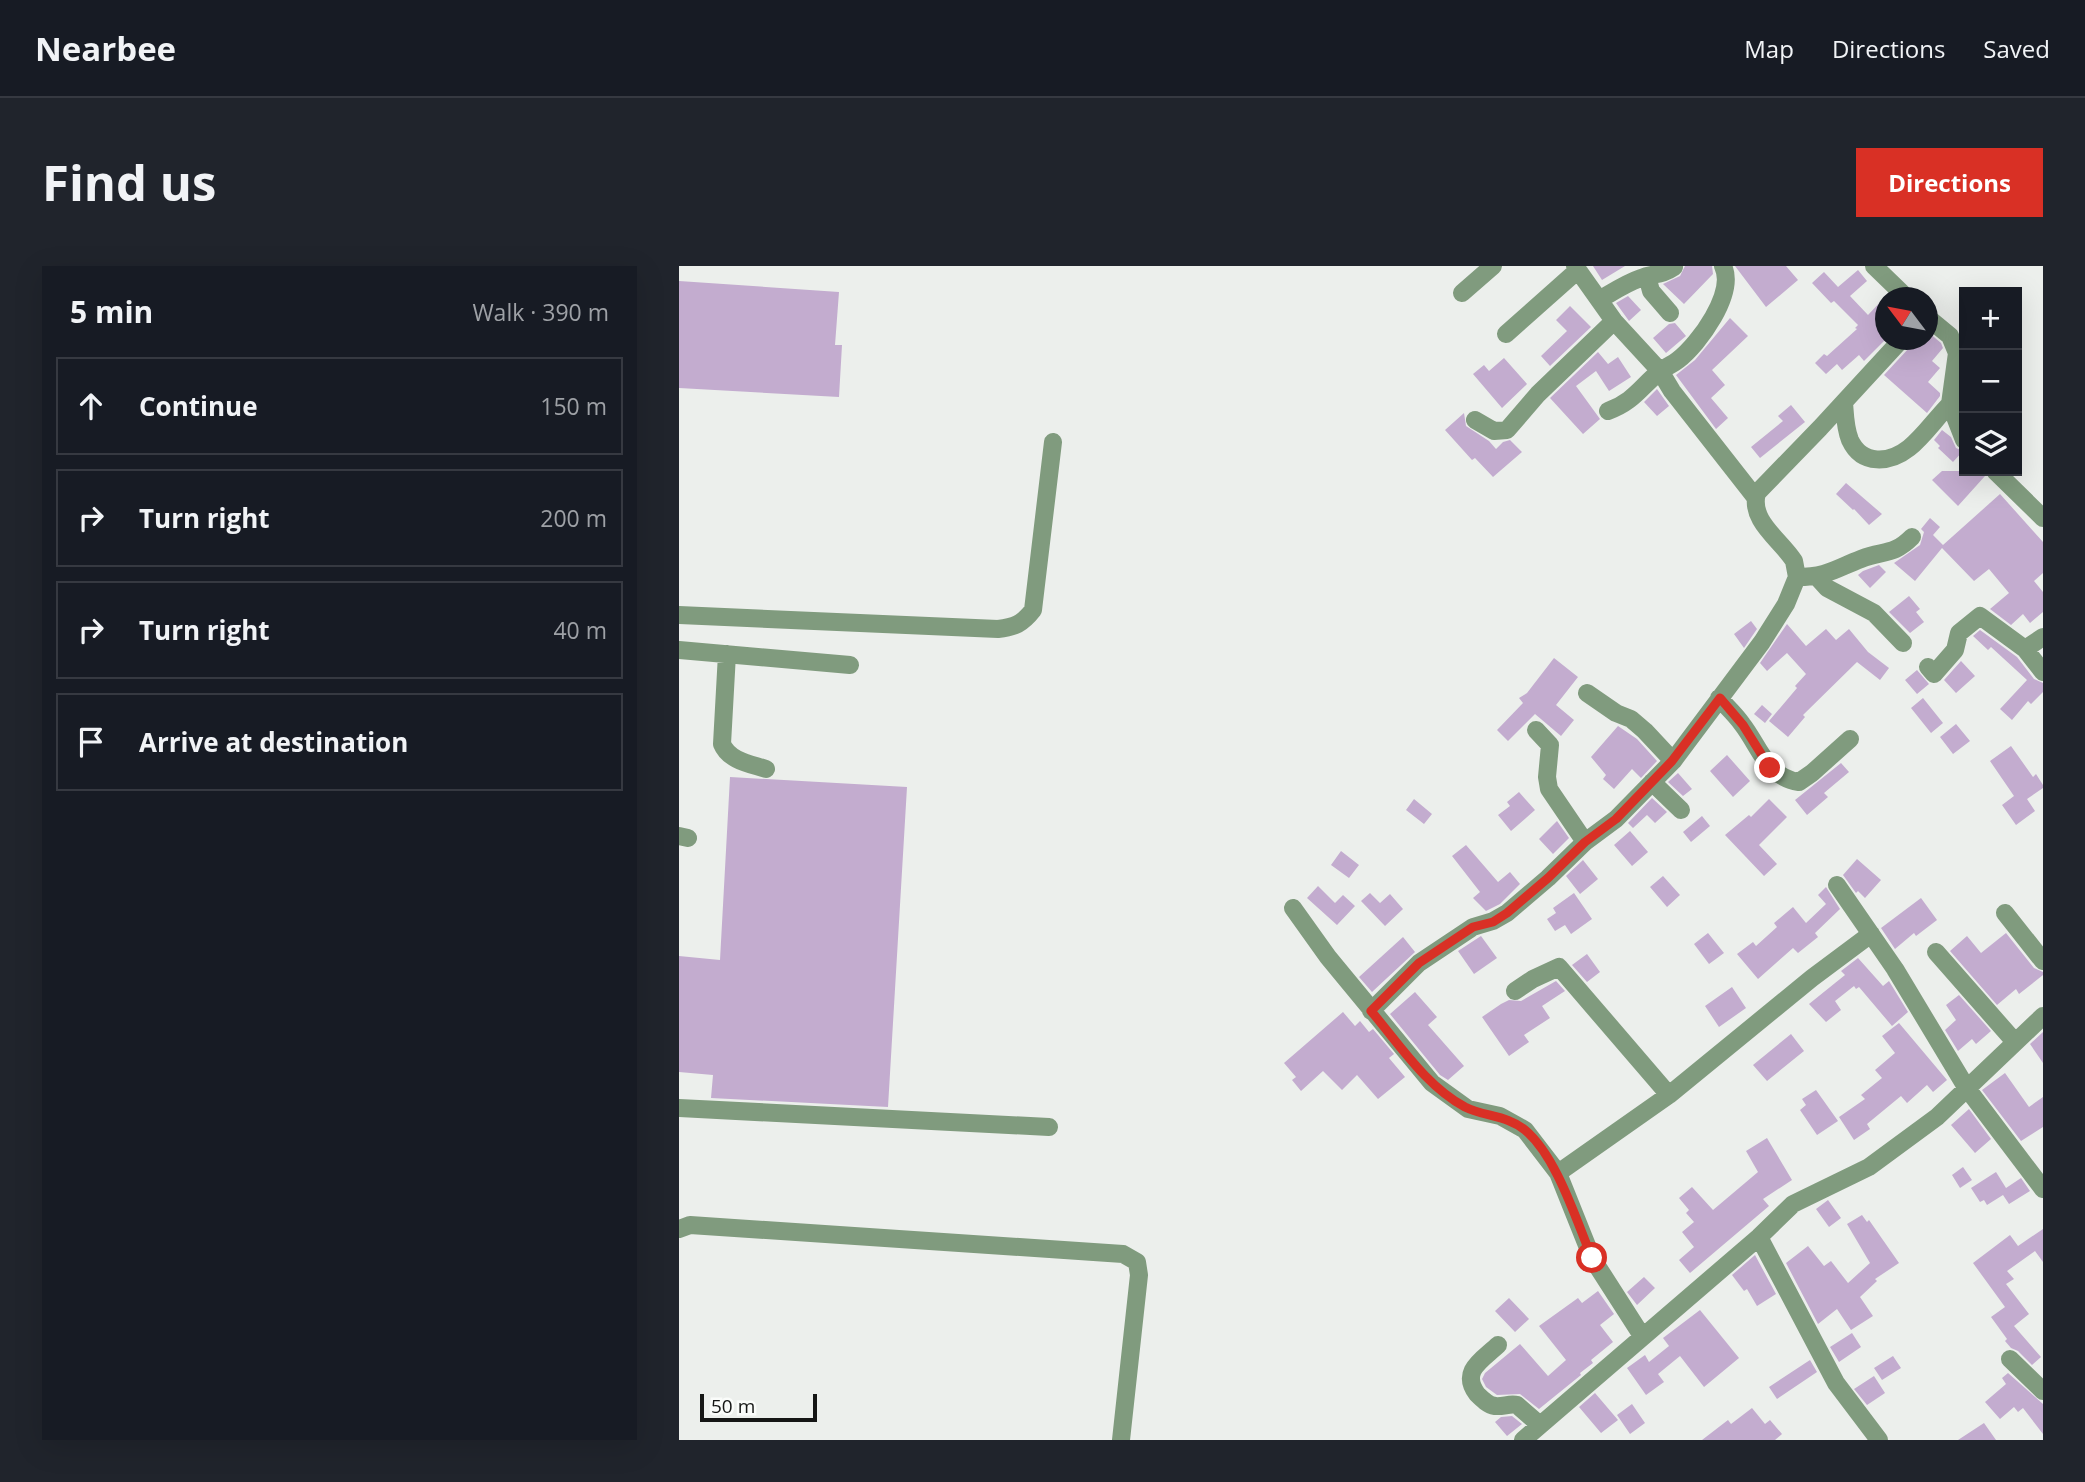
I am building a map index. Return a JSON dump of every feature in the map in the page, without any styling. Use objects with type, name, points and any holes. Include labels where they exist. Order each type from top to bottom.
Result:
[{"type":"street","points":[[1462,293],[1493,266]]},
{"type":"street","points":[[1608,411],[1625,405],[1660,371],[1678,360],[1702,335],[1724,291],[1727,274],[1723,266]]},
{"type":"street","points":[[1874,266],[1896,287]]},
{"type":"street","points":[[1599,300],[1629,282],[1647,276],[1662,275],[1674,267]]},
{"type":"street","points":[[1371,1011],[1419,963],[1473,927],[1493,922],[1507,913],[1585,842],[1616,819],[1672,761],[1720,698],[1768,633],[1786,604],[1797,578],[1794,561],[1758,514],[1755,497],[1672,391],[1660,371],[1614,321],[1576,268],[1506,334]]},
{"type":"street","points":[[1647,276],[1651,291],[1670,313]]},
{"type":"street","points":[[1475,420],[1495,432],[1507,430],[1538,394],[1614,321]]},
{"type":"street","points":[[1938,326],[1950,336],[1957,353],[1950,404],[1959,427]]},
{"type":"street","points":[[1755,497],[1892,350]]},
{"type":"street","points":[[1845,402],[1850,439],[1855,449],[1865,457],[1878,460],[1895,458],[1911,447],[1950,404]]},
{"type":"street","points":[[1813,435],[1850,439]]},
{"type":"street","points":[[679,615],[998,629],[1014,627],[1024,622],[1033,610],[1052,442]]},
{"type":"street","points":[[2000,476],[2043,518]]},
{"type":"street","points":[[1797,578],[1828,574],[1864,558],[1897,550],[1912,537]]},
{"type":"street","points":[[1817,577],[1826,588],[1874,613],[1903,643]]},
{"type":"street","points":[[1928,667],[1934,674],[1955,650],[1959,634],[1980,616],[2025,649],[2043,672]]},
{"type":"street","points":[[2025,649],[2043,637]]},
{"type":"street","points":[[679,650],[850,664]]},
{"type":"street","points":[[727,654],[724,750],[735,758],[766,769]]},
{"type":"street","points":[[1587,692],[1616,713],[1631,719],[1672,761]]},
{"type":"street","points":[[1720,698],[1743,725],[1770,768],[1793,781],[1799,782],[1812,773],[1850,739]]},
{"type":"street","points":[[1537,730],[1550,745],[1547,777],[1549,789],[1585,842]]},
{"type":"street","points":[[1652,782],[1681,810]]},
{"type":"street","points":[[1837,885],[1895,968],[1966,1087],[2043,1189]]},
{"type":"street","points":[[1293,908],[1328,957],[1432,1083],[1468,1108],[1500,1116],[1525,1130],[1558,1173],[1592,1258],[1642,1336]]},
{"type":"street","points":[[2005,913],[2043,961]]},
{"type":"street","points":[[1558,1173],[1669,1095],[1812,978],[1871,934]]},
{"type":"street","points":[[1936,951],[2015,1042]]},
{"type":"street","points":[[1515,991],[1559,967],[1669,1095]]},
{"type":"street","points":[[1523,1440],[1759,1237],[1793,1204],[1869,1167],[1903,1143],[1937,1117],[2043,1016]]},
{"type":"street","points":[[679,1108],[1049,1128]]},
{"type":"street","points":[[679,1229],[690,1225],[1123,1254],[1137,1262],[1139,1275],[1121,1440]]},
{"type":"street","points":[[1759,1237],[1836,1383],[1879,1440]]},
{"type":"street","points":[[1498,1345],[1473,1369],[1470,1375],[1471,1386],[1487,1403],[1494,1406],[1517,1405],[1540,1425]]},
{"type":"street","points":[[2010,1359],[2043,1391]]},
{"type":"building","points":[[1593,266],[1625,266],[1602,280]]},
{"type":"building","points":[[1685,266],[1712,266],[1713,274],[1684,304],[1663,284],[1680,276]]},
{"type":"building","points":[[1735,266],[1786,266],[1798,280],[1766,307]]},
{"type":"building","points":[[1858,270],[1867,281],[1850,296],[1868,315],[1875,308],[1875,350],[1864,361],[1859,355],[1842,370],[1837,364],[1826,374],[1815,363],[1824,354],[1827,356],[1857,329],[1855,328],[1858,325],[1812,283],[1824,272],[1838,287]]},
{"type":"building","points":[[679,281],[839,292],[835,345],[842,345],[839,397],[679,388]]},
{"type":"building","points":[[1628,296],[1641,310],[1629,321],[1616,303]]},
{"type":"building","points":[[1570,306],[1591,327],[1550,366],[1541,356],[1567,331],[1556,320]]},
{"type":"building","points":[[1730,318],[1748,336],[1712,370],[1725,385],[1711,398],[1728,418],[1716,429],[1676,375],[1695,360]]},
{"type":"building","points":[[1675,323],[1686,336],[1666,353],[1653,338],[1669,324]]},
{"type":"building","points":[[1938,340],[1941,343],[1943,348],[1932,361],[1940,368],[1928,382],[1940,396],[1927,413],[1884,375],[1907,350],[1938,350]]},
{"type":"building","points":[[1598,352],[1608,364],[1618,357],[1631,377],[1609,391],[1596,371],[1576,386],[1600,419],[1583,434],[1550,398]]},
{"type":"building","points":[[1504,358],[1527,384],[1502,408],[1473,374],[1484,365],[1489,371]]},
{"type":"building","points":[[1657,389],[1669,406],[1657,416],[1644,402]]},
{"type":"building","points":[[1791,405],[1805,422],[1760,458],[1751,447],[1783,421],[1778,416]]},
{"type":"building","points":[[1464,413],[1466,426],[1496,449],[1503,442],[1510,440],[1522,452],[1493,477],[1475,458],[1472,460],[1445,430]]},
{"type":"building","points":[[1942,430],[1951,437],[1959,449],[1959,455],[1953,462],[1938,448],[1940,446],[1934,440]]},
{"type":"building","points":[[1942,471],[1959,471],[1959,476],[1985,476],[1958,506],[1932,480]]},
{"type":"building","points":[[1846,483],[1882,514],[1869,525],[1836,494]]},
{"type":"building","points":[[2000,494],[2043,542],[2043,573],[2034,581],[2043,592],[2043,612],[2030,623],[2023,614],[2011,625],[1990,609],[2009,593],[1989,569],[1974,581],[1942,548],[1915,581],[1894,563],[1920,545],[1924,532],[1921,529],[1930,518],[1940,527],[1933,535],[1943,545]]},
{"type":"building","points":[[1879,565],[1886,572],[1870,588],[1858,575]]},
{"type":"building","points":[[1909,596],[1920,609],[1916,612],[1924,622],[1910,633],[1889,612]]},
{"type":"building","points":[[1751,621],[1757,629],[1744,648],[1734,634]]},
{"type":"building","points":[[1787,624],[1806,646],[1826,629],[1836,640],[1849,629],[1868,652],[1889,668],[1880,680],[1857,662],[1803,715],[1805,717],[1788,737],[1769,721],[1806,674],[1787,653],[1767,671],[1760,663]]},
{"type":"building","points":[[1980,630],[2017,657],[2034,679],[2043,683],[2043,692],[2031,704],[2028,701],[2012,720],[2000,709],[2027,680],[1991,647],[1988,650],[1973,636]]},
{"type":"building","points":[[1554,658],[1578,677],[1556,705],[1574,720],[1561,736],[1535,714],[1508,741],[1497,730],[1523,703],[1519,698],[1527,693]]},
{"type":"building","points":[[1961,661],[1975,676],[1956,693],[1944,680]]},
{"type":"building","points":[[1917,670],[1929,684],[1917,694],[1905,680]]},
{"type":"building","points":[[1923,698],[1943,723],[1931,733],[1911,708]]},
{"type":"building","points":[[1762,705],[1772,714],[1765,723],[1754,714]]},
{"type":"building","points":[[1956,724],[1970,741],[1953,754],[1940,737]]},
{"type":"building","points":[[1618,726],[1637,739],[1657,761],[1641,778],[1632,769],[1614,789],[1603,779],[1606,775],[1591,757]]},
{"type":"building","points":[[2011,746],[2033,777],[2036,774],[2043,785],[2043,788],[2027,799],[2035,811],[2016,825],[2002,805],[2014,796],[1990,761]]},
{"type":"building","points":[[1727,755],[1750,781],[1733,797],[1710,771]]},
{"type":"building","points":[[1841,763],[1849,772],[1824,793],[1828,797],[1807,815],[1795,800]]},
{"type":"building","points":[[1678,773],[1692,789],[1683,796],[1668,782]]},
{"type":"building","points":[[730,777],[907,787],[888,1107],[711,1098],[713,1075],[679,1072],[679,956],[720,960]]},
{"type":"building","points":[[1519,792],[1535,810],[1511,831],[1498,815],[1510,806],[1507,802]]},
{"type":"building","points":[[1652,798],[1667,812],[1655,823],[1647,815],[1633,828],[1628,823]]},
{"type":"building","points":[[1414,799],[1432,814],[1424,824],[1406,810]]},
{"type":"building","points":[[1769,799],[1787,817],[1759,845],[1777,864],[1764,876],[1725,835],[1749,815],[1751,817]]},
{"type":"building","points":[[1702,816],[1710,826],[1691,842],[1683,832]]},
{"type":"building","points":[[1557,821],[1569,838],[1553,854],[1539,839]]},
{"type":"building","points":[[1630,831],[1648,852],[1632,866],[1614,845]]},
{"type":"building","points":[[1466,845],[1498,882],[1510,872],[1520,884],[1500,904],[1486,911],[1473,898],[1480,892],[1452,856]]},
{"type":"building","points":[[1341,851],[1359,865],[1349,878],[1331,865]]},
{"type":"building","points":[[1857,859],[1881,880],[1865,898],[1858,891],[1856,893],[1843,875]]},
{"type":"building","points":[[1583,860],[1598,879],[1580,894],[1566,876]]},
{"type":"building","points":[[1663,876],[1680,895],[1667,907],[1650,887]]},
{"type":"building","points":[[1318,886],[1335,903],[1343,895],[1355,906],[1337,925],[1307,898]]},
{"type":"building","points":[[1826,887],[1840,909],[1815,933],[1818,937],[1798,953],[1793,948],[1758,979],[1737,954],[1753,942],[1756,946],[1777,927],[1774,923],[1793,907],[1806,923],[1826,904],[1818,895]]},
{"type":"building","points":[[1370,893],[1380,903],[1390,894],[1403,909],[1385,926],[1361,901]]},
{"type":"building","points":[[1574,893],[1592,919],[1571,934],[1565,925],[1555,931],[1547,919],[1556,913],[1553,908]]},
{"type":"building","points":[[1921,898],[1937,920],[1916,936],[1914,933],[1895,949],[1881,928]]},
{"type":"building","points":[[1708,933],[1724,953],[1709,964],[1694,944]]},
{"type":"building","points":[[2006,933],[2034,968],[2043,972],[2043,975],[2019,994],[2016,989],[1997,1005],[1950,951],[1967,936],[1981,953]]},
{"type":"building","points":[[1481,936],[1497,958],[1474,974],[1458,951]]},
{"type":"building","points":[[1403,937],[1415,952],[1372,992],[1359,977]]},
{"type":"building","points":[[1587,954],[1600,972],[1587,982],[1572,965]]},
{"type":"building","points":[[1858,958],[1883,986],[1889,981],[1908,1012],[1892,1026],[1859,987],[1856,989],[1854,986],[1835,1001],[1841,1010],[1826,1022],[1809,1004],[1845,975],[1841,971]]},
{"type":"building","points":[[1556,981],[1565,991],[1542,1006],[1550,1018],[1524,1035],[1529,1042],[1509,1056],[1482,1017],[1509,1000],[1521,1001]]},
{"type":"building","points":[[1732,987],[1746,1008],[1719,1027],[1705,1006]]},
{"type":"building","points":[[1415,992],[1437,1017],[1428,1025],[1464,1066],[1448,1080],[1440,1075],[1390,1014]]},
{"type":"building","points":[[1959,995],[1991,1031],[1976,1044],[1972,1039],[1958,1051],[1945,1030],[1956,1020],[1946,1005]]},
{"type":"building","points":[[1343,1012],[1355,1026],[1360,1021],[1369,1032],[1373,1029],[1394,1054],[1389,1058],[1405,1077],[1378,1099],[1357,1075],[1342,1090],[1323,1071],[1301,1091],[1292,1080],[1296,1077],[1284,1063]]},
{"type":"building","points":[[1899,1023],[1947,1080],[1933,1092],[1927,1085],[1907,1103],[1901,1096],[1867,1124],[1870,1129],[1854,1140],[1839,1117],[1865,1099],[1861,1095],[1882,1078],[1875,1070],[1895,1053],[1882,1036]]},
{"type":"building","points":[[2043,1032],[2043,1063],[2030,1044]]},
{"type":"building","points":[[1791,1034],[1804,1051],[1767,1081],[1753,1065]]},
{"type":"building","points":[[2005,1073],[2029,1107],[2043,1097],[2043,1127],[2021,1141],[1982,1090]]},
{"type":"building","points":[[1816,1090],[1838,1121],[1817,1135],[1800,1110],[1806,1105],[1802,1099]]},
{"type":"building","points":[[1969,1109],[1991,1139],[1975,1153],[1951,1125]]},
{"type":"building","points":[[1767,1138],[1792,1180],[1763,1199],[1769,1206],[1690,1273],[1679,1260],[1694,1247],[1682,1232],[1694,1222],[1686,1213],[1689,1210],[1679,1198],[1692,1187],[1713,1210],[1758,1172],[1746,1151]]},
{"type":"building","points":[[1963,1167],[1972,1180],[1960,1188],[1952,1175]]},
{"type":"building","points":[[1996,1172],[2006,1188],[2021,1178],[2030,1191],[2009,1204],[2003,1195],[1987,1205],[1984,1200],[1980,1202],[1971,1188]]},
{"type":"building","points":[[1828,1200],[1841,1218],[1829,1227],[1816,1209]]},
{"type":"building","points":[[1862,1215],[1867,1222],[1869,1220],[1899,1263],[1875,1279],[1877,1281],[1860,1297],[1873,1316],[1851,1330],[1837,1309],[1818,1324],[1786,1263],[1808,1246],[1824,1266],[1831,1261],[1848,1283],[1870,1263],[1847,1224]]},
{"type":"building","points":[[2043,1229],[2043,1262],[2035,1251],[2007,1271],[2014,1279],[2006,1284],[2029,1314],[2014,1326],[2041,1357],[2032,1365],[2005,1341],[2007,1339],[1991,1317],[2005,1307],[1973,1263],[2010,1235],[2018,1246]]},
{"type":"building","points":[[1755,1255],[1776,1294],[1757,1306],[1747,1289],[1744,1291],[1732,1275]]},
{"type":"building","points":[[1644,1277],[1655,1288],[1637,1305],[1627,1292]]},
{"type":"building","points":[[1598,1291],[1614,1314],[1600,1325],[1613,1342],[1591,1360],[1593,1363],[1580,1373],[1581,1375],[1539,1409],[1520,1394],[1497,1395],[1486,1387],[1482,1379],[1485,1373],[1520,1344],[1548,1376],[1566,1360],[1539,1326],[1578,1298],[1582,1303]]},
{"type":"building","points":[[1509,1298],[1529,1319],[1515,1332],[1495,1311]]},
{"type":"building","points":[[1700,1310],[1739,1358],[1704,1387],[1680,1356],[1658,1374],[1664,1382],[1646,1395],[1627,1368],[1645,1355],[1649,1362],[1669,1346],[1663,1338]]},
{"type":"building","points":[[1852,1333],[1861,1347],[1839,1362],[1830,1347]]},
{"type":"building","points":[[1893,1356],[1901,1368],[1882,1380],[1874,1368]]},
{"type":"building","points":[[1810,1360],[1817,1372],[1777,1399],[1769,1387]]},
{"type":"building","points":[[2008,1373],[2043,1404],[2043,1434],[2023,1408],[2018,1412],[2014,1407],[2000,1419],[1985,1402],[2006,1384],[2002,1378]]},
{"type":"building","points":[[1874,1376],[1885,1393],[1867,1405],[1854,1389]]},
{"type":"building","points":[[1595,1393],[1618,1420],[1601,1433],[1579,1407]]},
{"type":"building","points":[[1632,1404],[1645,1423],[1630,1434],[1617,1415]]},
{"type":"building","points":[[1752,1408],[1765,1424],[1770,1420],[1782,1434],[1775,1440],[1702,1440],[1728,1420],[1731,1424]]},
{"type":"building","points":[[1512,1416],[1522,1424],[1507,1436],[1495,1422],[1501,1417]]},
{"type":"building","points":[[1984,1423],[1996,1440],[1958,1440]]},
{"type":"route","points":[[1592,1258],[1558,1173],[1525,1130],[1500,1116],[1468,1108],[1450,1097],[1432,1083],[1371,1011],[1419,963],[1473,927],[1493,922],[1507,913],[1585,842],[1616,819],[1672,761],[1720,698],[1743,725],[1770,768]]}]
